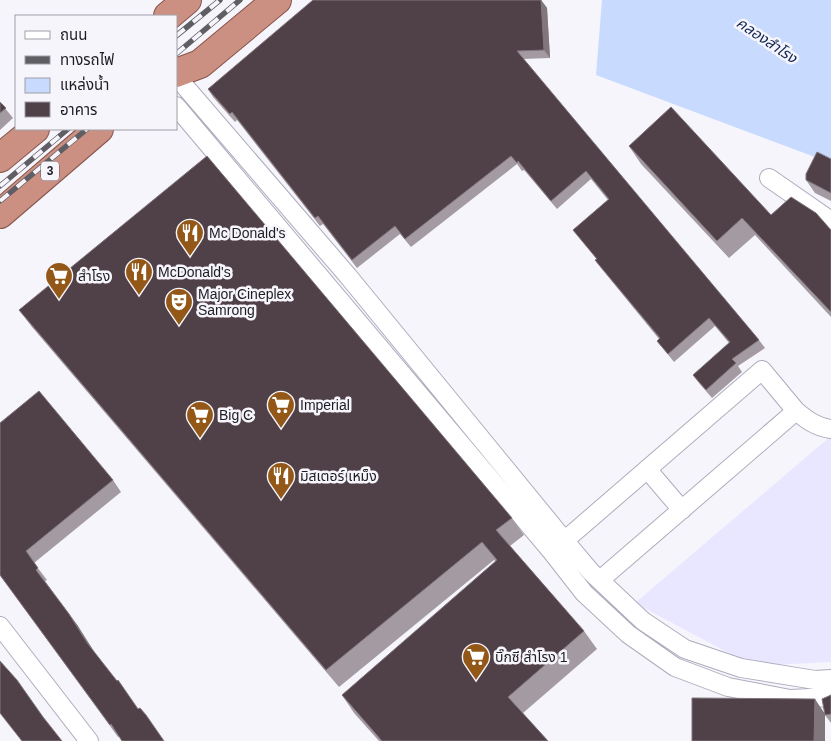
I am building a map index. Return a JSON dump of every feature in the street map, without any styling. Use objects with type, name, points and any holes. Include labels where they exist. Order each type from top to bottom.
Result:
[{"type":"highway","points":[[178,59],[247,0]]},
{"type":"highway","points":[[178,74],[200,64],[276,0]]},
{"type":"highway","points":[[0,158],[34,130]]},
{"type":"highway","name":"3","points":[[0,214],[99,130]]},
{"type":"street","points":[[178,77],[348,276],[558,546],[584,593],[628,634],[675,667],[728,688],[790,699],[829,697],[829,679],[815,680],[741,668],[685,649],[643,621],[600,580],[558,546],[178,108]]},
{"type":"street","points":[[769,178],[831,222]]},
{"type":"street","points":[[558,546],[762,370],[796,410],[810,422],[822,428],[831,429]]},
{"type":"street","points":[[600,580],[796,410]]},
{"type":"street","points":[[648,470],[682,510]]},
{"type":"street","points":[[0,626],[89,741]]},
{"type":"street","points":[[675,667],[685,649]]},
{"type":"shaded area","points":[[831,436],[831,662],[753,666],[635,603]]},
{"type":"water","name":"คลองสำโรง","points":[[602,0],[831,0],[831,163],[596,75]]},
{"type":"building","points":[[313,0],[541,0],[544,50],[517,51],[759,340],[732,359],[736,363],[706,390],[693,375],[730,342],[709,318],[668,354],[657,341],[660,338],[595,260],[597,259],[573,230],[609,199],[586,171],[551,201],[518,161],[517,163],[511,156],[405,239],[395,226],[352,260],[318,216],[315,218],[232,112],[230,114],[208,89]]},
{"type":"building","points":[[0,102],[6,108],[0,113]]},
{"type":"building","points":[[671,107],[771,215],[791,197],[816,213],[831,230],[831,312],[742,218],[717,241],[629,146]]},
{"type":"building","points":[[817,152],[831,159],[831,193],[806,180],[806,174]]},
{"type":"building","name":"Imperial","points":[[207,156],[512,518],[496,530],[584,631],[508,697],[548,741],[382,741],[342,695],[497,560],[482,542],[326,670],[19,310]]},
{"type":"building","points":[[39,391],[113,480],[26,551],[38,568],[36,570],[69,614],[88,644],[118,680],[138,709],[140,708],[146,715],[164,741],[122,741],[0,575],[0,423]]},
{"type":"building","points":[[0,661],[17,680],[62,741],[22,741],[0,713]]},
{"type":"building","points":[[831,695],[831,714],[825,715],[822,699]]},
{"type":"building","points":[[692,698],[815,699],[814,741],[692,741]]},
{"type":"railway","points":[[178,34],[220,0]]},
{"type":"railway","points":[[178,52],[240,0]]},
{"type":"railway","points":[[0,186],[67,130]]},
{"type":"railway","points":[[0,201],[86,130]]},
{"type":"place","name":"Mc Donald's","points":[[190,257]]},
{"type":"place","name":"McDonald's","points":[[139,296]]},
{"type":"place","name":"สำโรง","points":[[59,300]]},
{"type":"place","name":"Major Cineplex Samrong","points":[[179,326]]},
{"type":"place","name":"Imperial","points":[[281,429]]},
{"type":"place","name":"Big C","points":[[200,439]]},
{"type":"place","name":"มิสเตอร์ เหม็ง","points":[[281,500]]},
{"type":"place","name":"บิ๊กซี สำโรง 1","points":[[476,681]]}]
